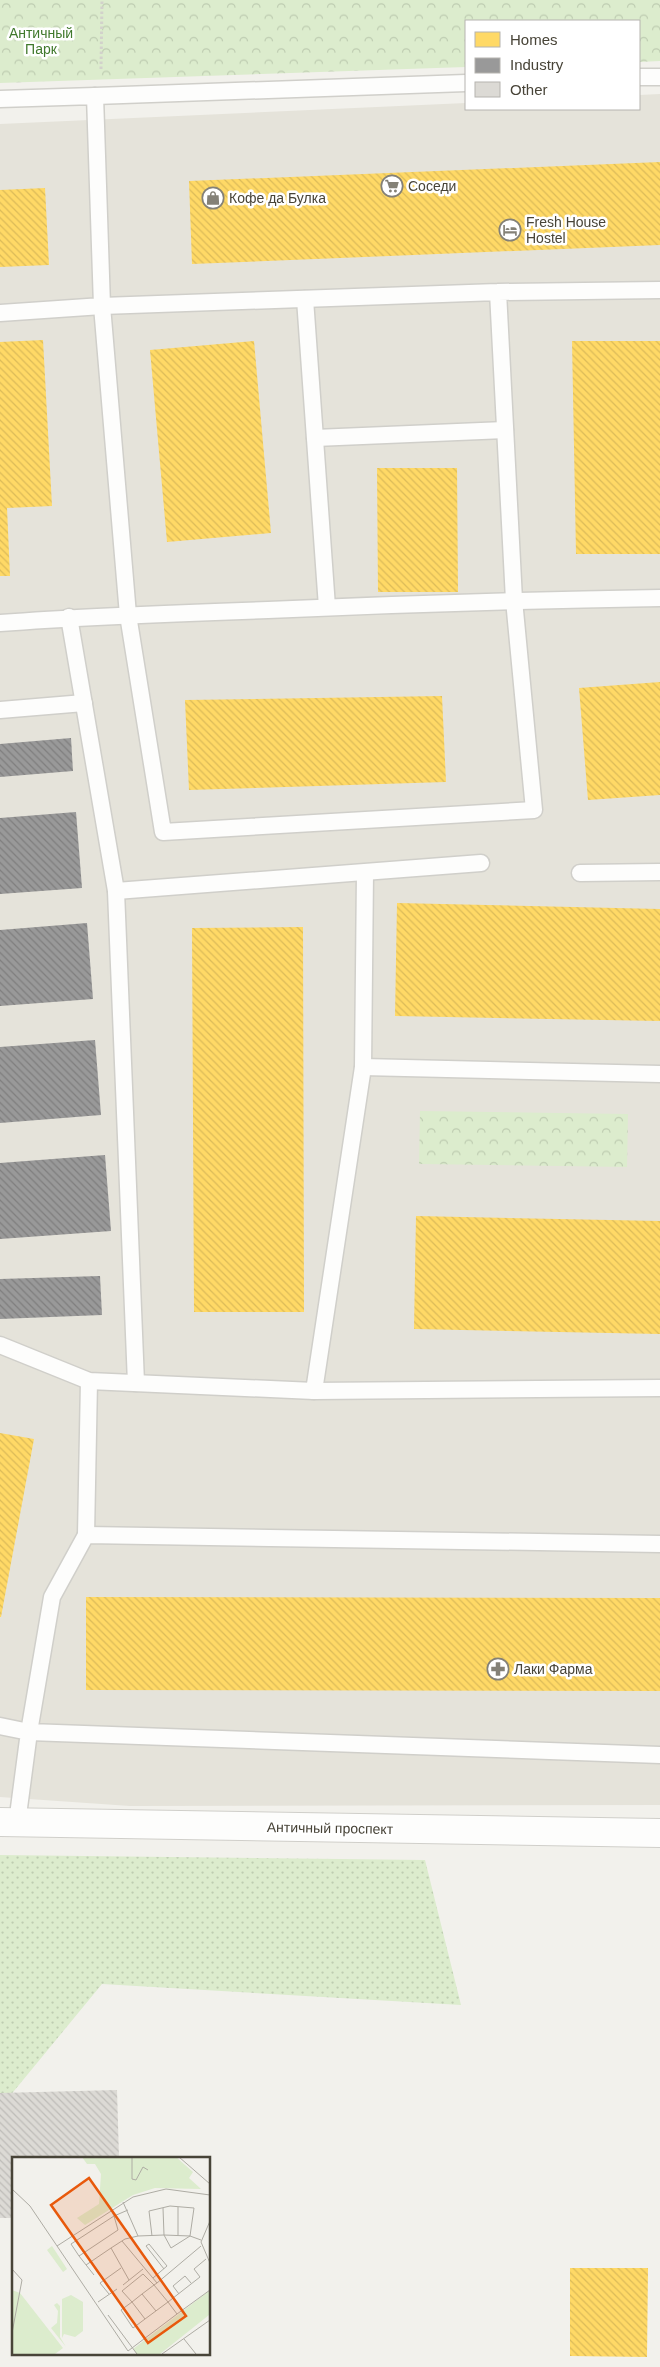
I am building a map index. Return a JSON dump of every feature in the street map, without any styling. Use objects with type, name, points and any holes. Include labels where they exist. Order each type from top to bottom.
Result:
[{"type":"street","name":"Античный проспект","points":[[8,1822],[660,1833]]},
{"type":"lane","points":[[640,77],[660,77]]},
{"type":"lane","points":[[0,99],[465,83]]},
{"type":"lane","points":[[96,96],[102,306],[128,615],[163,832],[534,810],[514,600],[498,292]]},
{"type":"lane","points":[[0,313],[102,306],[498,292],[660,290]]},
{"type":"lane","points":[[305,299],[327,607]]},
{"type":"lane","points":[[315,438],[505,430]]},
{"type":"lane","points":[[0,623],[69,617],[327,607],[514,600],[660,598]]},
{"type":"lane","points":[[69,617],[116,891],[136,1383]]},
{"type":"lane","points":[[0,710],[84,703]]},
{"type":"lane","points":[[116,891],[365,873],[481,862]]},
{"type":"lane","points":[[580,873],[660,872]]},
{"type":"lane","points":[[314,1390],[364,1068],[365,873]]},
{"type":"lane","points":[[364,1068],[660,1074]]},
{"type":"lane","points":[[0,1345],[89,1381],[314,1390],[660,1388]]},
{"type":"lane","points":[[8,1822],[29,1732],[52,1597],[86,1536],[89,1381]]},
{"type":"lane","points":[[86,1536],[660,1544]]},
{"type":"lane","points":[[0,1726],[29,1732],[660,1755]]},
{"type":"path","points":[[96,96],[100,80],[102,0]]},
{"type":"shaded area","points":[[660,94],[660,1805],[130,1806],[0,1797],[0,124],[465,103],[465,110],[640,110],[640,95]]},
{"type":"green space","name":"Античный Парк","points":[[0,0],[660,0],[660,61],[640,62],[640,20],[465,20],[465,67],[0,83]]},
{"type":"green space","points":[[420,1111],[628,1114],[627,1167],[419,1164]]},
{"type":"green space","points":[[0,1855],[425,1860],[461,2005],[102,1984],[0,2108]]},
{"type":"building: Homes","points":[[660,162],[660,245],[192,264],[189,181]]},
{"type":"building: Homes","points":[[45,188],[49,265],[0,267],[0,190]]},
{"type":"building: Homes","points":[[43,340],[52,506],[7,508],[10,576],[0,576],[0,342]]},
{"type":"building: Homes","points":[[254,341],[271,533],[167,542],[150,350]]},
{"type":"building: Homes","points":[[572,341],[660,341],[660,554],[576,554]]},
{"type":"building: Homes","points":[[377,468],[457,468],[458,592],[378,592]]},
{"type":"building: Homes","points":[[660,682],[660,795],[588,800],[579,688]]},
{"type":"building: Homes","points":[[442,696],[446,782],[189,790],[185,700]]},
{"type":"building: Homes","points":[[397,903],[660,909],[660,1021],[395,1016]]},
{"type":"building: Homes","points":[[303,927],[304,1312],[194,1312],[192,928]]},
{"type":"building: Homes","points":[[416,1216],[660,1221],[660,1334],[414,1329]]},
{"type":"building: Homes","points":[[0,1433],[34,1439],[1,1617],[0,1617]]},
{"type":"building: Homes","points":[[86,1597],[660,1598],[660,1691],[86,1690]]},
{"type":"building: Homes","points":[[570,2268],[648,2268],[647,2357],[570,2356]]},
{"type":"building: Industry","points":[[71,738],[73,771],[0,777],[0,744]]},
{"type":"building: Industry","points":[[76,812],[82,888],[0,894],[0,818]]},
{"type":"building: Industry","points":[[87,923],[93,999],[0,1006],[0,930]]},
{"type":"building: Industry","points":[[95,1040],[101,1115],[0,1123],[0,1047]]},
{"type":"building: Industry","points":[[105,1155],[111,1231],[0,1239],[0,1163]]},
{"type":"building: Industry","points":[[100,1276],[102,1315],[0,1319],[0,1279]]},
{"type":"building: Other","points":[[117,2090],[119,2157],[12,2157],[12,2218],[0,2218],[0,2093]]},
{"type":"place","name":"Соседи","points":[[392,186]]},
{"type":"place","name":"Кофе да Булка","points":[[213,198]]},
{"type":"place","name":"Fresh House Hostel","points":[[510,230]]},
{"type":"place","name":"Лаки Фарма","points":[[498,1669]]}]
